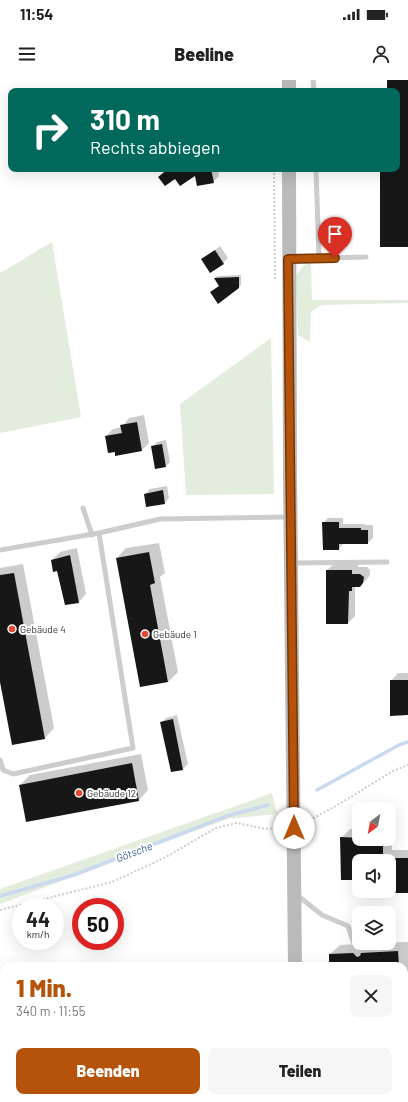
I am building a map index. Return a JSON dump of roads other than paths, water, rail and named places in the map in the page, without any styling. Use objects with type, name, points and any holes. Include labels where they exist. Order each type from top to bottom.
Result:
[{"type":"main road","points":[[289,172],[288,259],[291,563],[288,828],[295,894],[295,962]]},
{"type":"lane","points":[[316,172],[319,258]]},
{"type":"lane","points":[[288,259],[366,257]]},
{"type":"lane","points":[[83,508],[92,535]]},
{"type":"lane","points":[[0,550],[92,535],[160,519],[290,518]]},
{"type":"lane","points":[[0,760],[3,770],[13,774],[133,748],[99,533]]},
{"type":"lane","points":[[291,563],[387,562]]},
{"type":"lane","points":[[295,894],[322,915],[348,926],[357,953]]},
{"type":"lane","points":[[408,1036],[408,1056]]},
{"type":"waterway","name":"Götsche","points":[[317,790],[399,745],[408,742]]},
{"type":"waterway","name":"Götsche","points":[[0,896],[74,875],[227,816],[268,805]]},
{"type":"place","name":"Gebäude 4","points":[[12,629]]},
{"type":"place","name":"Gebäude 1","points":[[145,634]]},
{"type":"place","name":"Gebäude 12","points":[[79,793]]}]
